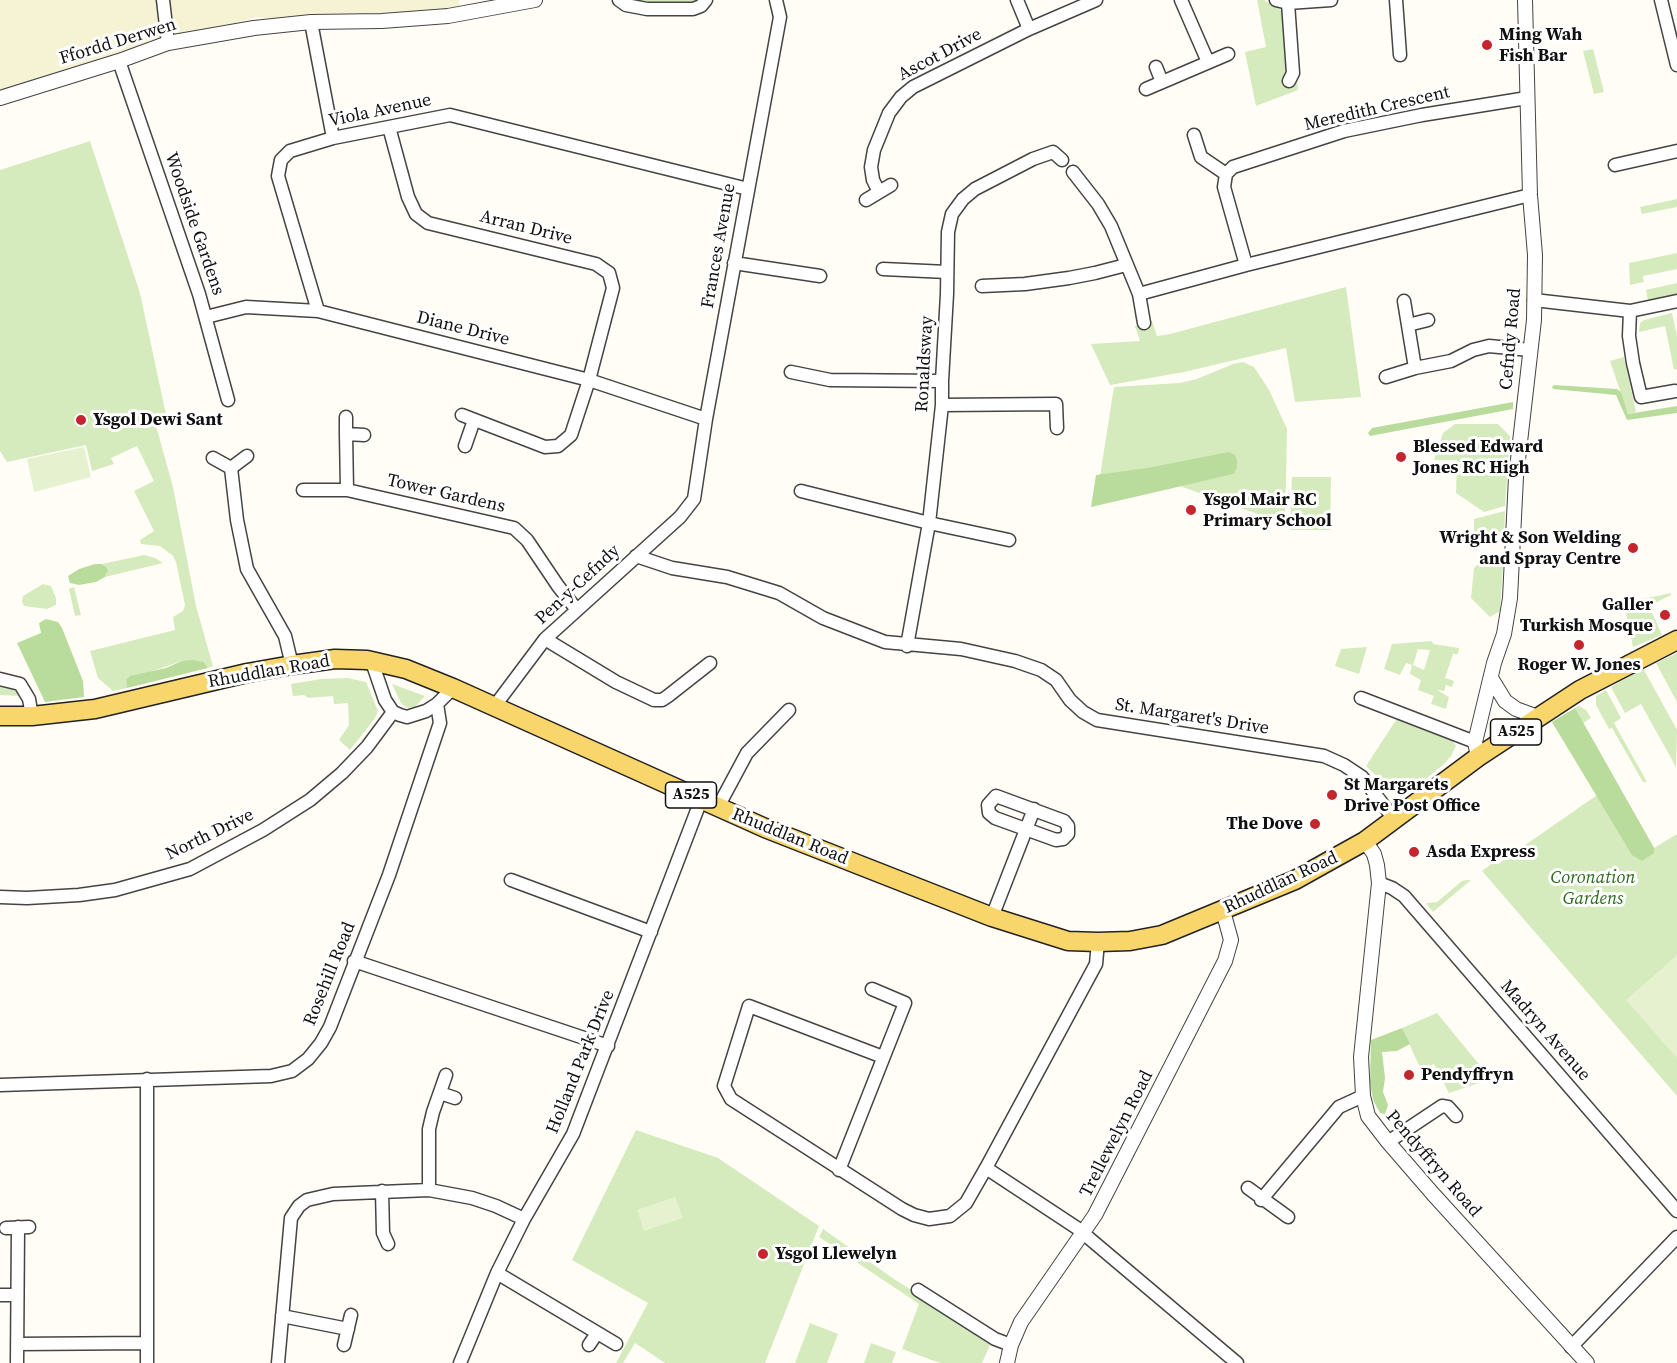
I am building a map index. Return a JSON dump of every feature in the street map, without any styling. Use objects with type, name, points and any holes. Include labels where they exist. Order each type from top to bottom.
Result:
[{"type":"main road","name":"A525","points":[[1365,841],[1477,749],[1538,717],[1580,690],[1677,640]]},
{"type":"main road","name":"Rhuddlan Road","points":[[0,716],[32,716],[94,709],[247,673],[335,659],[367,660],[406,669],[453,688],[709,803],[829,854],[992,917],[1068,941],[1130,941],[1162,935],[1294,880],[1365,841]]},
{"type":"street","points":[[163,0],[168,43]]},
{"type":"street","name":"Ffordd Derwen","points":[[0,98],[119,61],[168,43],[254,28],[311,22],[448,16],[535,0]]},
{"type":"street","points":[[619,0],[626,5],[647,9],[693,9],[701,6],[706,0]]},
{"type":"street","name":"Frances Avenue","points":[[694,499],[706,418],[780,17],[776,0]]},
{"type":"street","points":[[1017,0],[1029,29]]},
{"type":"street","name":"Ascot Drive","points":[[879,192],[873,180],[871,167],[874,150],[889,113],[901,97],[913,87],[1029,29],[1096,0]]},
{"type":"street","points":[[1181,0],[1208,62]]},
{"type":"street","points":[[1289,81],[1293,73],[1282,1],[1331,0]]},
{"type":"street","points":[[1396,0],[1400,56]]},
{"type":"street","name":"Cefndy Road","points":[[1477,749],[1491,678],[1504,634],[1510,598],[1516,477],[1534,320],[1535,255],[1530,195],[1525,0]]},
{"type":"street","points":[[1661,0],[1677,65]]},
{"type":"street","points":[[311,22],[333,138]]},
{"type":"street","points":[[1146,89],[1228,54]]},
{"type":"street","name":"Woodside Gardens","points":[[119,61],[206,317],[228,400]]},
{"type":"street","points":[[1156,67],[1162,82]]},
{"type":"street","name":"Meredith Crescent","points":[[1226,174],[1233,167],[1344,130],[1527,98]]},
{"type":"street","name":"Viola Avenue","points":[[318,311],[278,176],[281,160],[290,151],[333,138],[450,115],[748,189]]},
{"type":"street","name":"Arran Drive","points":[[389,127],[408,196],[416,214],[428,223],[596,264],[609,273],[613,288],[589,380],[571,435],[558,446],[545,447],[468,418],[465,446]]},
{"type":"street","points":[[1194,135],[1201,157],[1226,174],[1224,187],[1246,264]]},
{"type":"street","points":[[1615,165],[1677,151]]},
{"type":"street","name":"Ronaldsway","points":[[907,646],[929,523],[942,405],[948,232],[952,214],[963,199],[975,189],[1033,159],[1053,152],[1062,160]]},
{"type":"street","points":[[1073,172],[1112,226],[1139,294],[1144,323]]},
{"type":"street","points":[[866,200],[891,185]]},
{"type":"street","points":[[1139,294],[1246,264],[1530,195]]},
{"type":"street","points":[[734,264],[820,276]]},
{"type":"street","points":[[982,285],[1026,284],[1069,278],[1126,265]]},
{"type":"street","points":[[883,269],[946,272]]},
{"type":"street","points":[[1534,300],[1630,312],[1677,301]]},
{"type":"street","points":[[1404,301],[1415,368]]},
{"type":"street","name":"Diane Drive","points":[[206,317],[246,307],[318,311],[589,380],[706,418]]},
{"type":"street","points":[[1630,312],[1629,336],[1641,397],[1675,391]]},
{"type":"street","points":[[1408,325],[1428,320]]},
{"type":"street","points":[[1386,377],[1415,368],[1451,361],[1489,346],[1530,350]]},
{"type":"street","points":[[791,372],[830,380],[942,381]]},
{"type":"street","points":[[942,405],[1056,404],[1057,428]]},
{"type":"street","points":[[346,417],[346,490]]},
{"type":"street","points":[[346,434],[364,435]]},
{"type":"street","points":[[231,468],[247,456]]},
{"type":"street","points":[[213,458],[231,468]]},
{"type":"street","points":[[231,468],[237,520],[247,569],[285,636],[292,665]]},
{"type":"street","name":"Tower Gardens","points":[[303,490],[346,490],[514,528],[527,540],[558,586],[577,609]]},
{"type":"street","points":[[801,491],[1009,540]]},
{"type":"street","name":"Pen-y-Cefndy","points":[[494,707],[546,639],[680,517],[694,499]]},
{"type":"street","name":"St. Margaret's Drive","points":[[636,555],[672,568],[727,577],[779,593],[823,618],[885,642],[907,646],[961,649],[1015,661],[1041,670],[1056,680],[1070,700],[1083,712],[1097,720],[1324,756],[1362,777],[1394,819]]},
{"type":"street","points":[[546,639],[616,682],[654,700],[662,700],[711,663]]},
{"type":"street","points":[[372,662],[385,700],[393,712],[406,717],[426,711],[437,704],[453,688]]},
{"type":"street","points":[[1491,678],[1505,702],[1516,709],[1538,717]]},
{"type":"street","points":[[0,679],[20,684],[29,699],[32,716]]},
{"type":"street","points":[[1361,698],[1477,749]]},
{"type":"street","name":"Rosehill Road","points":[[0,1085],[271,1076],[292,1071],[308,1059],[330,1027],[389,875],[440,723],[437,704]]},
{"type":"street","name":"Holland Park Drive","points":[[460,1363],[497,1273],[524,1219],[573,1134],[651,932],[709,803],[747,753],[789,710]]},
{"type":"street","name":"North Drive","points":[[0,897],[48,897],[115,890],[190,869],[263,830],[309,800],[342,773],[367,747],[393,712]]},
{"type":"street","points":[[1000,796],[1064,821],[1068,826],[1068,834],[1063,839],[1056,840],[1026,829],[992,816],[988,805],[993,798],[1000,796]]},
{"type":"street","points":[[992,917],[1034,809]]},
{"type":"street","name":"Pendyffryn Road","points":[[1365,841],[1376,860],[1379,883],[1361,1057],[1363,1096],[1368,1116],[1388,1142],[1587,1363]]},
{"type":"street","points":[[510,880],[651,932]]},
{"type":"street","name":"Madryn Avenue","points":[[1379,883],[1404,896],[1677,1211]]},
{"type":"street","name":"Trellewelyn Road","points":[[1007,1363],[1011,1345],[1024,1317],[1095,1215],[1225,961],[1231,940],[1223,911]]},
{"type":"street","points":[[883,1057],[749,1006],[724,1086],[730,1099],[902,1209],[929,1219],[950,1216],[966,1203],[986,1168],[1096,964],[1098,942]]},
{"type":"street","points":[[354,961],[608,1046]]},
{"type":"street","points":[[839,1170],[905,1003],[872,989]]},
{"type":"street","points":[[429,1190],[429,1129],[446,1075]]},
{"type":"street","points":[[147,1079],[147,1363]]},
{"type":"street","points":[[440,1093],[455,1098]]},
{"type":"street","points":[[1261,1200],[1339,1107],[1363,1096]]},
{"type":"street","points":[[1388,1142],[1442,1106],[1448,1107],[1456,1116]]},
{"type":"street","points":[[986,1168],[1084,1233],[1237,1363]]},
{"type":"street","points":[[1248,1188],[1261,1200],[1288,1217]]},
{"type":"street","points":[[279,1363],[291,1218],[299,1206],[307,1200],[333,1194],[429,1190],[472,1198],[524,1219]]},
{"type":"street","points":[[382,1191],[383,1233],[388,1244]]},
{"type":"street","points":[[17,1363],[18,1228]]},
{"type":"street","points":[[1571,1347],[1677,1237]]},
{"type":"street","points":[[497,1273],[616,1344]]},
{"type":"street","points":[[918,1290],[995,1339],[1011,1345]]},
{"type":"street","points":[[0,1295],[17,1295]]},
{"type":"street","points":[[344,1345],[351,1315]]},
{"type":"street","points":[[282,1316],[348,1329]]},
{"type":"street","points":[[589,1345],[597,1333]]},
{"type":"street","points":[[17,1344],[147,1344]]},
{"type":"shaded area","points":[[0,0],[459,0],[460,13],[311,22],[256,17],[168,43],[119,61],[0,89]]},
{"type":"green space","points":[[637,0],[698,0],[690,5],[680,5],[636,2]]},
{"type":"green space","points":[[1257,0],[1264,0],[1284,12],[1290,85],[1297,80],[1298,90],[1256,106],[1245,52],[1266,47]]},
{"type":"green space","points":[[1593,49],[1604,92],[1594,94],[1583,51]]},
{"type":"green space","points":[[90,141],[140,293],[167,419],[155,422],[173,487],[196,606],[213,666],[208,668],[204,662],[182,661],[126,680],[127,688],[113,691],[98,678],[90,651],[175,630],[173,617],[183,611],[185,605],[173,556],[160,546],[141,544],[140,540],[154,531],[134,491],[154,481],[137,446],[111,458],[114,464],[92,471],[86,445],[7,462],[0,451],[0,170]]},
{"type":"green space","points":[[1677,199],[1677,207],[1642,214],[1640,207]]},
{"type":"green space","points":[[1677,253],[1677,269],[1643,276],[1644,282],[1630,285],[1629,263]]},
{"type":"green space","points":[[1677,283],[1677,294],[1648,301],[1646,290]]},
{"type":"green space","points":[[1346,287],[1361,397],[1295,402],[1286,348],[1184,372],[1110,385],[1091,344],[1140,341],[1135,326],[1152,321],[1157,336],[1170,334]]},
{"type":"green space","points":[[1672,313],[1677,336],[1677,369],[1674,370],[1665,326],[1639,332],[1640,323],[1644,320]]},
{"type":"green space","points":[[1624,357],[1636,412],[1628,414],[1610,361]]},
{"type":"green space","points":[[1243,362],[1254,367],[1269,390],[1287,429],[1285,524],[1180,486],[1234,474],[1147,468],[1100,476],[1114,387],[1180,383]]},
{"type":"green space","points":[[1554,385],[1617,389],[1621,392],[1628,414],[1677,406],[1677,413],[1627,420],[1616,395],[1553,389]]},
{"type":"green space","points":[[1513,402],[1513,409],[1370,436],[1368,433],[1372,428]]},
{"type":"green space","points":[[1455,424],[1498,424],[1510,436],[1505,506],[1484,512],[1456,493],[1457,460],[1434,460],[1443,433]]},
{"type":"green space","points":[[84,447],[91,477],[34,492],[27,459]]},
{"type":"green space","points":[[1229,452],[1235,455],[1237,461],[1234,474],[1091,507],[1096,475]]},
{"type":"green space","points":[[1292,477],[1331,477],[1330,530],[1290,530]]},
{"type":"green space","points":[[1505,511],[1504,535],[1492,541],[1474,540],[1474,519]]},
{"type":"green space","points":[[1491,552],[1503,564],[1500,611],[1490,617],[1471,598],[1474,568]]},
{"type":"green space","points":[[144,555],[163,563],[105,577],[106,567],[102,564]]},
{"type":"green space","points":[[102,564],[106,567],[108,571],[105,577],[96,582],[79,585],[70,583],[68,576],[79,569]]},
{"type":"green space","points":[[43,584],[51,586],[56,605],[47,609],[24,606],[23,596]]},
{"type":"green space","points":[[74,587],[81,615],[75,616],[69,589]]},
{"type":"green space","points":[[1671,593],[1649,606],[1662,635],[1633,647],[1624,603]]},
{"type":"green space","points":[[46,619],[58,622],[62,628],[83,681],[84,697],[45,702],[17,643],[41,633],[39,623]]},
{"type":"green space","points":[[1432,641],[1433,644],[1459,648],[1458,654],[1453,654],[1445,678],[1454,681],[1452,687],[1446,685],[1444,691],[1437,690],[1449,697],[1446,709],[1431,704],[1434,696],[1418,690],[1421,680],[1410,674],[1412,665],[1406,663],[1400,675],[1384,669],[1392,644]],"holes":[[[1418,649],[1430,650],[1424,670],[1413,665]]]},
{"type":"green space","points":[[1367,647],[1359,674],[1335,666],[1341,649]]},
{"type":"green space","points":[[1677,653],[1677,702],[1656,663]]},
{"type":"green space","points":[[192,660],[204,662],[208,668],[127,688],[126,680],[130,676]]},
{"type":"green space","points":[[1643,668],[1677,730],[1676,767],[1641,704],[1625,713],[1611,687]]},
{"type":"green space","points":[[348,678],[366,682],[378,711],[350,750],[339,740],[349,725],[348,703],[334,704],[333,696],[308,698],[304,695],[293,696],[291,684],[321,679]]},
{"type":"green space","points":[[0,683],[14,685],[21,696],[0,695]]},
{"type":"green space","points":[[392,684],[425,696],[415,707],[407,708],[401,703]]},
{"type":"green space","points":[[1606,690],[1621,718],[1614,723],[1647,782],[1643,782],[1596,705],[1596,696]]},
{"type":"green space","name":"Coronation Gardens","points":[[1579,706],[1586,710],[1591,718],[1583,723],[1654,848],[1677,834],[1677,1096],[1482,871],[1495,861],[1498,864],[1597,795],[1552,722]]},
{"type":"green space","points":[[1575,708],[1654,848],[1654,853],[1642,861],[1632,855],[1552,722]]},
{"type":"green space","points":[[1398,717],[1450,737],[1456,746],[1444,764],[1410,792],[1394,792],[1366,766]]},
{"type":"green space","points":[[1471,880],[1433,912],[1426,903],[1437,902],[1462,881]]},
{"type":"green space","points":[[1677,955],[1677,1058],[1626,1000]]},
{"type":"green space","points":[[1437,1013],[1491,1079],[1449,1093],[1434,1064],[1421,1070],[1402,1028]]},
{"type":"green space","points":[[1402,1028],[1410,1044],[1397,1051],[1382,1052],[1385,1078],[1383,1092],[1388,1105],[1385,1114],[1380,1113],[1373,1100],[1370,1082],[1371,1040]]},
{"type":"green space","points":[[636,1130],[718,1158],[819,1226],[765,1363],[665,1363],[635,1343],[623,1363],[616,1363],[648,1303],[572,1260]]},
{"type":"green space","points":[[675,1197],[683,1218],[644,1231],[637,1210]]},
{"type":"green space","points":[[823,1229],[894,1279],[987,1338],[990,1345],[982,1363],[940,1363],[902,1349],[919,1304],[819,1237]]},
{"type":"green space","points":[[810,1323],[838,1334],[827,1363],[795,1363]]},
{"type":"green space","points":[[871,1343],[896,1352],[892,1363],[864,1363]]},
{"type":"place","name":"Ming Wah Fish Bar","points":[[1487,45]]},
{"type":"place","name":"Ysgol Dewi Sant","points":[[81,420]]},
{"type":"place","name":"Blessed Edward Jones RC High","points":[[1401,457]]},
{"type":"place","name":"Ysgol Mair RC Primary School","points":[[1191,510]]},
{"type":"place","name":"Wright & Son Welding and Spray Centre","points":[[1633,548]]},
{"type":"place","name":"Galler Turkish Mosque","points":[[1665,615]]},
{"type":"place","name":"Roger W. Jones","points":[[1579,645]]},
{"type":"place","name":"St Margarets Drive Post Office","points":[[1332,795]]},
{"type":"place","name":"The Dove","points":[[1315,824]]},
{"type":"place","name":"Asda Express","points":[[1414,852]]},
{"type":"place","name":"Pendyffryn","points":[[1409,1075]]},
{"type":"place","name":"Ysgol Llewelyn","points":[[763,1254]]}]
